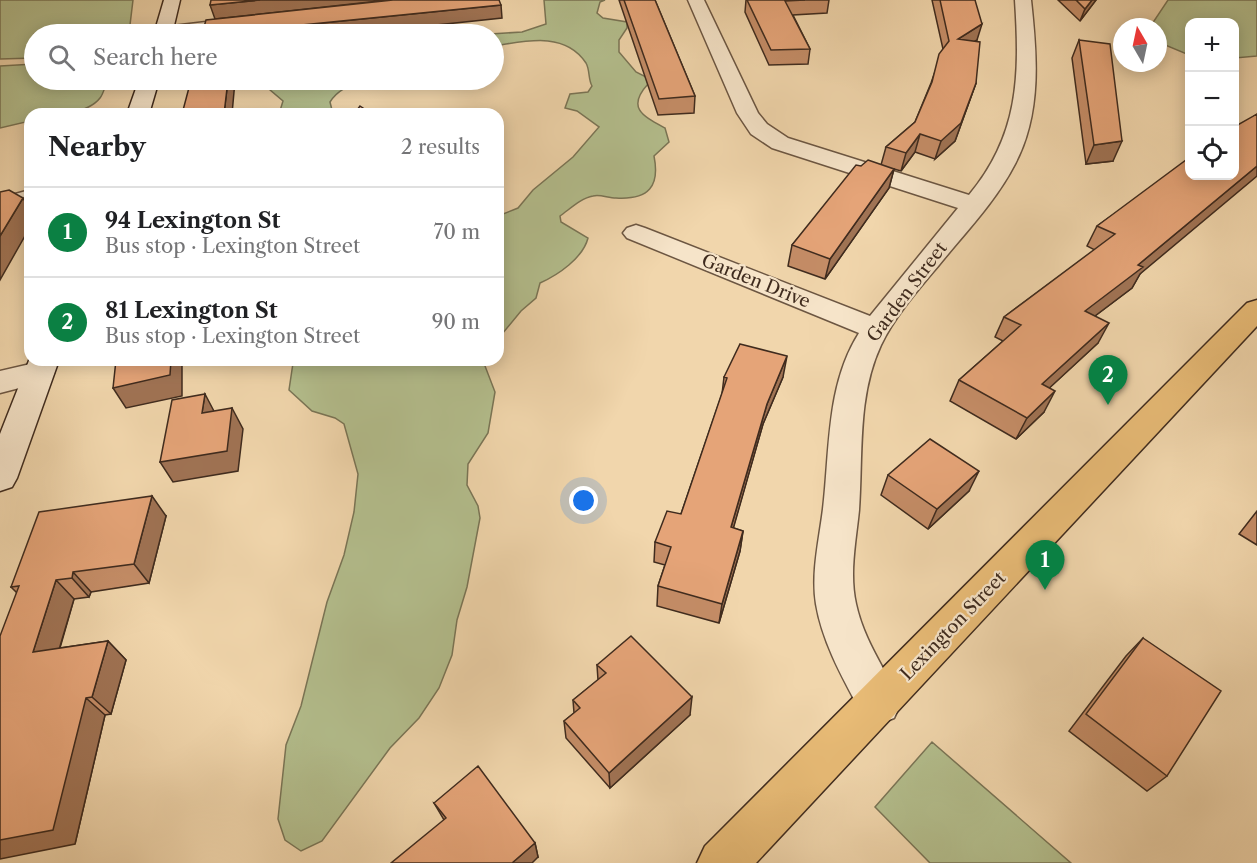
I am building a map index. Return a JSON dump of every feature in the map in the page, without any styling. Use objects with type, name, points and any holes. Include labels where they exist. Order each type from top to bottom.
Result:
[{"type":"main road","name":"Lexington Street","points":[[722,863],[1257,309]]},
{"type":"street","points":[[165,24],[172,0]]},
{"type":"street","points":[[696,0],[748,113],[759,129],[769,137],[802,151],[974,205]]},
{"type":"street","name":"Garden Street","points":[[879,703],[843,633],[834,585],[858,365],[877,328],[920,269],[993,182],[1009,156],[1018,130],[1029,62],[1023,0]]},
{"type":"street","points":[[236,24],[268,20]]},
{"type":"street","points":[[140,108],[146,90]]},
{"type":"street","points":[[0,206],[24,199]]},
{"type":"street","name":"Garden Drive","points":[[636,233],[877,328]]},
{"type":"street","points":[[0,382],[41,366]]},
{"type":"street","points":[[0,478],[41,366]]},
{"type":"green space","points":[[0,0],[133,0],[130,24],[24,24],[24,58],[0,59]]},
{"type":"green space","points":[[544,0],[605,0],[600,2],[597,13],[603,18],[627,22],[627,28],[619,40],[619,52],[636,72],[646,77],[648,84],[638,99],[640,110],[665,128],[669,142],[654,156],[655,176],[650,189],[644,194],[627,198],[598,195],[589,197],[560,216],[561,222],[588,238],[585,245],[569,265],[540,283],[536,298],[521,311],[504,332],[504,214],[518,208],[533,190],[573,157],[599,127],[577,111],[565,108],[570,94],[588,92],[592,86],[586,63],[577,53],[556,42],[531,41],[504,44],[504,33],[522,32],[546,24]]},
{"type":"green space","points":[[1168,0],[1257,0],[1257,56],[1239,58],[1239,18],[1185,18],[1185,53],[1167,46],[1167,18],[1156,18]]},
{"type":"green space","points":[[24,65],[24,90],[104,90],[94,104],[86,108],[24,108],[24,122],[0,128],[0,66]]},
{"type":"green space","points":[[270,90],[342,90],[330,102],[332,108],[281,108],[283,101]]},
{"type":"green space","points":[[293,366],[485,366],[495,392],[488,433],[468,464],[467,485],[478,506],[480,518],[467,587],[457,620],[452,655],[439,688],[419,718],[390,748],[322,841],[301,851],[285,840],[278,819],[286,745],[301,706],[327,602],[344,555],[354,512],[358,474],[344,424],[335,418],[312,411],[289,390]]},
{"type":"green space","points":[[932,742],[1071,863],[930,863],[875,807]]},
{"type":"building","points":[[211,0],[260,0],[210,5]]},
{"type":"building","points":[[393,0],[499,0],[501,5],[312,24],[205,24],[206,20]]},
{"type":"building","points":[[624,0],[655,0],[695,96],[659,99]]},
{"type":"building","points":[[747,0],[805,0],[785,1],[810,49],[771,50]]},
{"type":"building","points":[[940,0],[975,0],[982,24],[958,39],[980,42],[976,83],[961,123],[941,141],[920,134],[906,153],[886,147],[915,122],[932,82],[939,54],[949,41]]},
{"type":"building","points":[[1076,0],[1092,0],[1085,9]]},
{"type":"building","points":[[1079,40],[1110,44],[1122,141],[1094,145]]},
{"type":"building","points":[[188,90],[227,90],[225,108],[184,108]]},
{"type":"building","points":[[1257,114],[1257,166],[1138,265],[1143,267],[1085,311],[1109,323],[1042,384],[1055,391],[1027,418],[959,380],[1021,325],[1004,317],[1115,234],[1097,226],[1185,161],[1185,180],[1239,180],[1239,124]]},
{"type":"building","points":[[868,160],[894,169],[830,259],[792,245],[856,165],[861,166]]},
{"type":"building","points":[[9,190],[23,198],[0,236],[0,192]]},
{"type":"building","points":[[740,344],[787,356],[767,404],[731,527],[743,531],[722,604],[658,586],[671,547],[655,542],[667,511],[681,514],[727,378],[724,377]]},
{"type":"building","points":[[115,366],[171,366],[170,375],[113,388]]},
{"type":"building","points":[[205,394],[202,413],[232,408],[227,451],[160,462],[172,400]]},
{"type":"building","points":[[930,439],[979,471],[937,509],[888,475]]},
{"type":"building","points":[[152,496],[134,564],[73,572],[72,578],[56,580],[33,652],[108,641],[92,697],[86,698],[53,830],[0,840],[0,636],[19,586],[11,587],[39,512]]},
{"type":"building","points":[[631,636],[692,697],[609,773],[564,721],[580,708],[573,700],[606,673],[597,665]]},
{"type":"building","points":[[1143,638],[1221,691],[1167,776],[1086,714]]},
{"type":"building","points":[[478,766],[535,843],[512,863],[391,863],[446,818],[434,803]]},
{"type":"place","name":"81 Lexington St","points":[[1108,405]]},
{"type":"place","name":"94 Lexington St","points":[[1045,590]]}]
